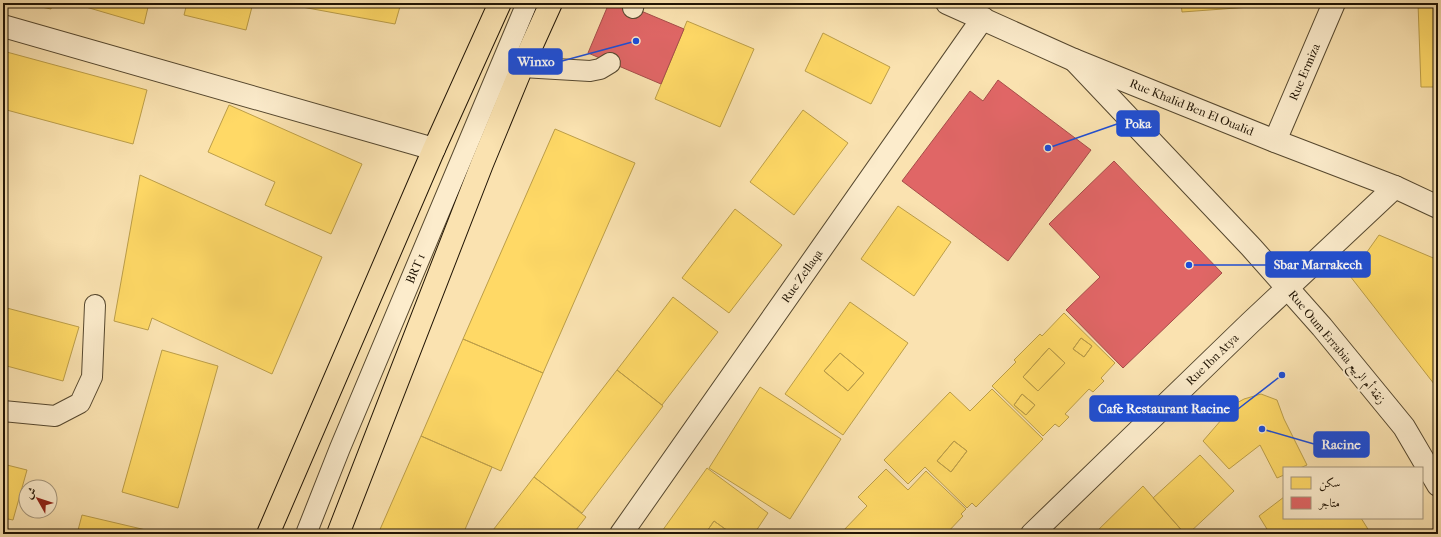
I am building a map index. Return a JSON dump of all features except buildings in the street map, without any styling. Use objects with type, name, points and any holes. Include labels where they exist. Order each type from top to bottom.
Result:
[{"type":"main road","points":[[268,534],[434,150],[500,3]]},
{"type":"main road","points":[[338,534],[522,67],[550,3]]},
{"type":"street","name":"Rue Khalid Ben El Oualid","points":[[947,3],[1074,60],[1275,141],[1395,187],[1438,207]]},
{"type":"street","name":"Rue Ermiza","points":[[1275,141],[1334,3]]},
{"type":"street","name":"Rue Zellaqa","points":[[621,534],[983,18]]},
{"type":"street","points":[[3,26],[434,150]]},
{"type":"street","name":"Rue Oum Errabia زنقة أم الربيع","points":[[1074,60],[1251,247],[1322,327],[1404,427],[1438,486]]},
{"type":"street","name":"Rue Ibn Atya","points":[[1032,534],[1287,288],[1395,187]]},
{"type":"lane","name":"BRT 1","points":[[306,534],[340,448],[527,3]]},
{"type":"lane","points":[[522,67],[590,71],[600,69],[610,63]]},
{"type":"lane","points":[[3,411],[55,416],[80,403],[92,377],[95,305]]},
{"type":"place","name":"Winxo","points":[[636,41]]},
{"type":"place","name":"Poka","points":[[1048,148]]},
{"type":"place","name":"Sbar Marrakech","points":[[1189,265]]},
{"type":"place","name":"Cafe Restaurant Racine","points":[[1282,375]]},
{"type":"place","name":"Racine","points":[[1262,429]]}]
